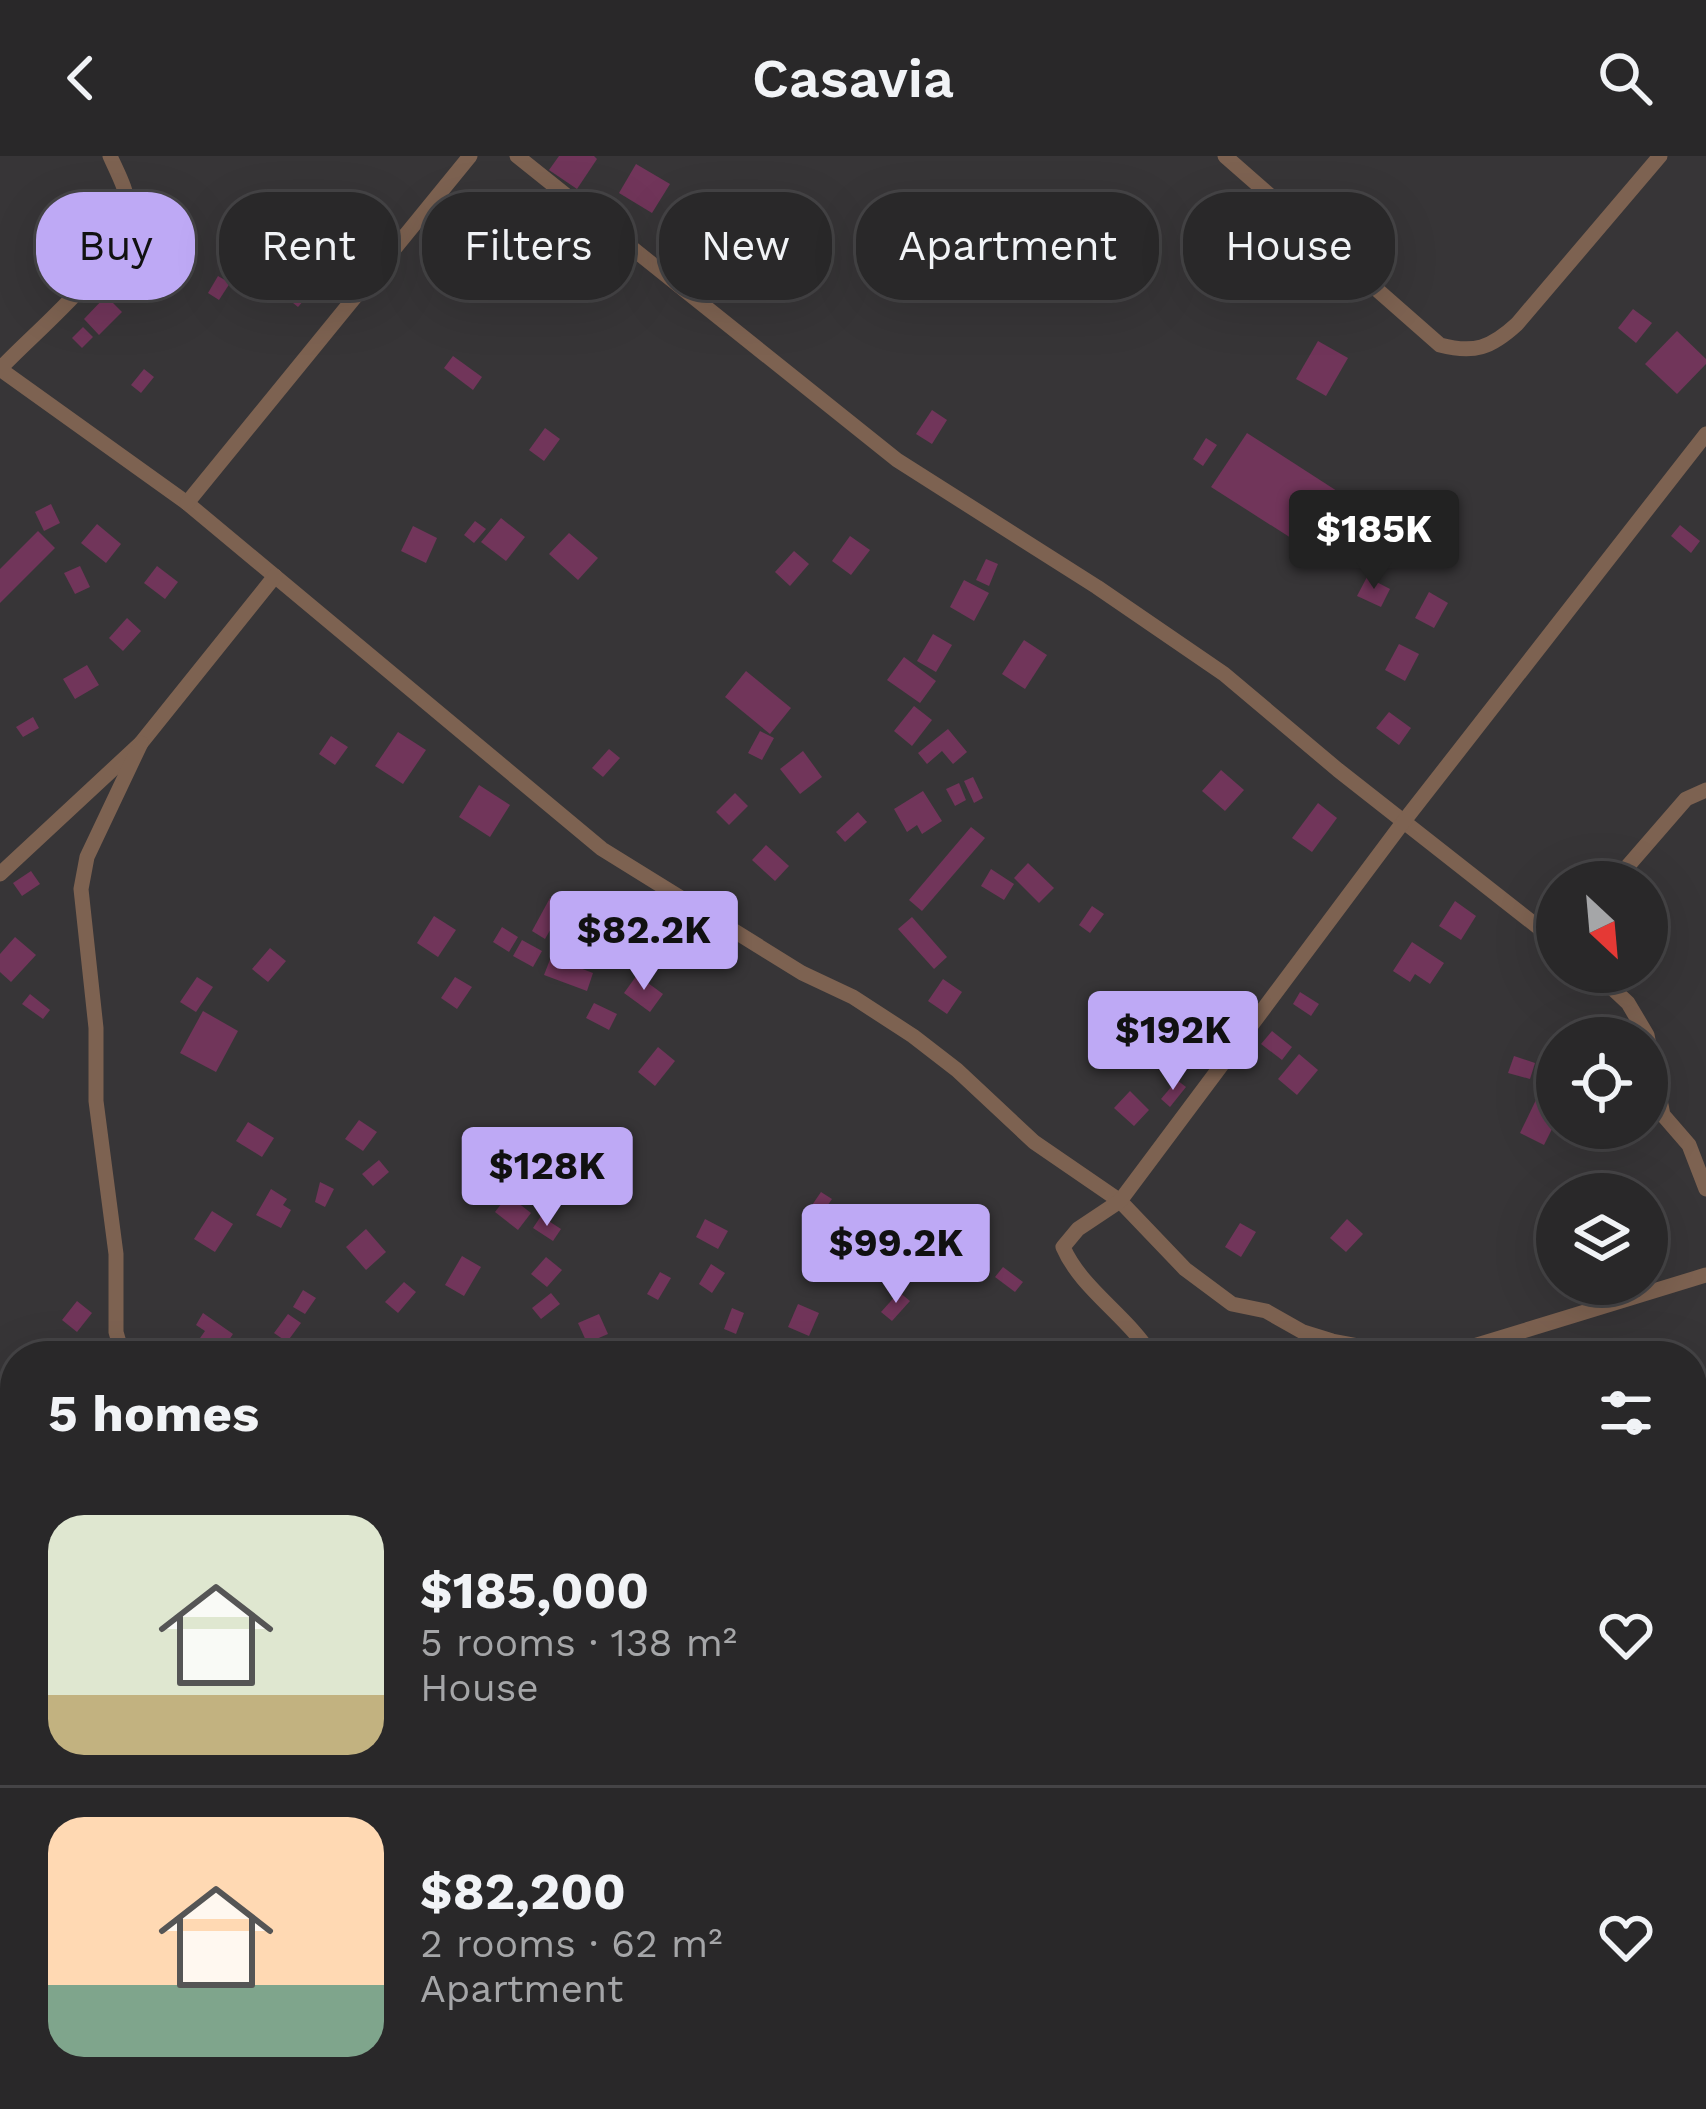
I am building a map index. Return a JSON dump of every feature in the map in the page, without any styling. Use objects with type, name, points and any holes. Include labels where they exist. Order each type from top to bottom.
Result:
[{"type":"street","points":[[110,156],[129,205],[126,231],[100,268],[0,369],[188,502],[602,849],[913,1036],[1034,1142],[1120,1201],[1185,1269],[1232,1304],[1267,1311],[1332,1341]]},
{"type":"street","points":[[188,502],[470,156]]},
{"type":"street","points":[[517,156],[897,460],[1224,674],[1536,925]]},
{"type":"street","points":[[1225,156],[1439,345],[1467,352],[1496,344],[1517,324],[1660,156]]},
{"type":"street","points":[[1141,1341],[1072,1268],[1063,1246],[1078,1229],[1120,1201],[1404,821],[1706,434]]},
{"type":"street","points":[[0,874],[141,743],[275,576]]},
{"type":"street","points":[[119,1341],[116,1254],[96,1101],[96,1028],[81,889],[87,857],[141,743]]},
{"type":"street","points":[[1632,861],[1686,799],[1706,790]]},
{"type":"street","points":[[1617,993],[1647,1035],[1663,1115],[1689,1145],[1706,1189]]},
{"type":"street","points":[[1496,1341],[1706,1275]]},
{"type":"building","points":[[559,156],[597,159],[577,189],[549,170]]},
{"type":"building","points":[[636,164],[670,184],[659,192],[652,213],[635,203],[635,192],[620,192]]},
{"type":"building","points":[[218,276],[219,277],[219,300],[208,293]]},
{"type":"building","points":[[102,300],[110,300],[122,312],[99,335],[84,319]]},
{"type":"building","points":[[1633,309],[1652,323],[1636,343],[1618,328]]},
{"type":"building","points":[[83,327],[93,337],[82,348],[72,338]]},
{"type":"building","points":[[1677,331],[1706,364],[1677,394],[1645,364]]},
{"type":"building","points":[[1318,341],[1348,358],[1326,396],[1296,379]]},
{"type":"building","points":[[453,356],[482,377],[473,390],[444,368]]},
{"type":"building","points":[[144,369],[154,377],[141,393],[131,385]]},
{"type":"building","points":[[932,410],[947,420],[932,444],[916,434]]},
{"type":"building","points":[[545,428],[560,439],[544,461],[529,450]]},
{"type":"building","points":[[1247,433],[1337,491],[1302,545],[1211,487]]},
{"type":"building","points":[[1206,438],[1217,445],[1203,466],[1193,459]]},
{"type":"building","points":[[51,504],[60,523],[44,531],[35,512]]},
{"type":"building","points":[[501,518],[525,537],[506,561],[481,542]]},
{"type":"building","points":[[475,521],[486,529],[474,543],[464,535]]},
{"type":"building","points":[[97,524],[121,544],[106,563],[81,543]]},
{"type":"building","points":[[1680,525],[1700,541],[1691,553],[1671,536]]},
{"type":"building","points":[[413,526],[437,538],[426,563],[401,551]]},
{"type":"building","points":[[38,531],[55,548],[0,603],[0,569]]},
{"type":"building","points":[[569,533],[598,558],[578,580],[549,554]]},
{"type":"building","points":[[850,536],[870,550],[851,575],[832,561]]},
{"type":"building","points":[[794,551],[809,564],[790,586],[775,572]]},
{"type":"building","points":[[986,559],[998,564],[989,586],[976,580]]},
{"type":"building","points":[[80,566],[90,587],[75,594],[64,573]]},
{"type":"building","points":[[157,566],[178,582],[165,599],[144,583]]},
{"type":"building","points":[[1367,577],[1390,589],[1381,607],[1357,596]]},
{"type":"building","points":[[964,580],[989,593],[974,621],[950,607]]},
{"type":"building","points":[[1429,592],[1448,603],[1434,628],[1415,618]]},
{"type":"building","points":[[127,618],[141,631],[123,651],[109,638]]},
{"type":"building","points":[[933,634],[952,645],[936,672],[917,661]]},
{"type":"building","points":[[1024,640],[1047,655],[1025,689],[1002,674]]},
{"type":"building","points":[[1399,644],[1419,654],[1405,681],[1385,670]]},
{"type":"building","points":[[904,657],[936,681],[920,703],[887,680]]},
{"type":"building","points":[[87,665],[99,685],[75,699],[63,679]]},
{"type":"building","points":[[746,671],[791,708],[770,734],[725,697]]},
{"type":"building","points":[[914,706],[932,720],[912,746],[894,731]]},
{"type":"building","points":[[1389,712],[1411,728],[1399,745],[1376,728]]},
{"type":"building","points":[[33,717],[39,728],[23,737],[16,727]]},
{"type":"building","points":[[948,729],[967,752],[953,764],[942,751],[927,764],[918,753]]},
{"type":"building","points":[[760,731],[774,738],[762,760],[748,753]]},
{"type":"building","points":[[398,732],[426,750],[403,784],[375,766]]},
{"type":"building","points":[[331,736],[348,747],[335,765],[319,754]]},
{"type":"building","points":[[609,749],[620,758],[603,777],[592,768]]},
{"type":"building","points":[[803,751],[822,777],[800,794],[780,769]]},
{"type":"building","points":[[1221,770],[1244,790],[1225,811],[1202,791]]},
{"type":"building","points":[[973,777],[983,798],[974,803],[964,781]]},
{"type":"building","points":[[959,783],[966,800],[955,806],[946,789]]},
{"type":"building","points":[[479,785],[510,805],[490,837],[459,817]]},
{"type":"building","points":[[923,791],[942,821],[922,834],[917,825],[907,832],[894,809]]},
{"type":"building","points":[[735,793],[748,806],[729,825],[716,812]]},
{"type":"building","points":[[1318,803],[1337,818],[1312,852],[1292,838]]},
{"type":"building","points":[[858,812],[867,822],[845,842],[836,832]]},
{"type":"building","points":[[971,827],[985,838],[922,911],[909,900]]},
{"type":"building","points":[[766,845],[789,866],[775,881],[752,860]]},
{"type":"building","points":[[1028,863],[1054,888],[1039,903],[1014,878]]},
{"type":"building","points":[[991,869],[1014,884],[1004,900],[981,886]]},
{"type":"building","points":[[31,871],[40,884],[22,896],[13,883]]},
{"type":"building","points":[[550,898],[564,906],[545,939],[532,931]]},
{"type":"building","points":[[1455,901],[1476,916],[1461,940],[1439,926]]},
{"type":"building","points":[[1092,906],[1104,914],[1090,933],[1079,925]]},
{"type":"building","points":[[434,916],[456,930],[438,957],[417,943]]},
{"type":"building","points":[[912,917],[947,957],[934,969],[898,929]]},
{"type":"building","points":[[502,927],[518,937],[509,952],[493,942]]},
{"type":"building","points":[[15,937],[36,955],[11,982],[0,972],[0,954]]},
{"type":"building","points":[[522,940],[542,951],[533,967],[513,956]]},
{"type":"building","points":[[1412,942],[1444,963],[1430,984],[1415,974],[1410,982],[1393,971]]},
{"type":"building","points":[[270,948],[286,961],[268,982],[252,969]]},
{"type":"building","points":[[551,957],[593,973],[587,991],[544,975]]},
{"type":"building","points":[[637,975],[663,994],[650,1012],[624,993]]},
{"type":"building","points":[[197,977],[213,987],[196,1012],[180,1002]]},
{"type":"building","points":[[455,977],[472,987],[457,1009],[441,998]]},
{"type":"building","points":[[943,979],[962,992],[947,1014],[928,1001]]},
{"type":"building","points":[[1300,992],[1319,1004],[1311,1016],[1293,1004]]},
{"type":"building","points":[[30,994],[50,1010],[43,1019],[22,1004]]},
{"type":"building","points":[[594,1003],[617,1014],[609,1030],[586,1018]]},
{"type":"building","points":[[203,1011],[238,1031],[216,1072],[180,1053]]},
{"type":"building","points":[[1272,1031],[1292,1047],[1282,1060],[1261,1044]]},
{"type":"building","points":[[658,1047],[675,1061],[655,1086],[638,1072]]},
{"type":"building","points":[[1299,1054],[1318,1070],[1297,1095],[1278,1079]]},
{"type":"building","points":[[1514,1056],[1535,1063],[1530,1079],[1508,1073]]},
{"type":"building","points":[[1177,1080],[1186,1087],[1170,1107],[1161,1099]]},
{"type":"building","points":[[1130,1091],[1149,1110],[1134,1126],[1114,1108]]},
{"type":"building","points":[[1536,1100],[1536,1141],[1520,1133]]},
{"type":"building","points":[[359,1120],[377,1132],[363,1151],[345,1139]]},
{"type":"building","points":[[248,1122],[274,1138],[262,1157],[236,1141]]},
{"type":"building","points":[[506,1130],[523,1143],[507,1167],[489,1154]]},
{"type":"building","points":[[379,1160],[389,1172],[373,1186],[362,1174]]},
{"type":"building","points":[[320,1182],[334,1189],[325,1207],[315,1202]]},
{"type":"building","points":[[271,1189],[287,1199],[283,1205],[291,1210],[281,1228],[256,1215]]},
{"type":"building","points":[[821,1192],[832,1199],[819,1218],[808,1211]]},
{"type":"building","points":[[508,1195],[531,1213],[518,1230],[495,1212]]},
{"type":"building","points":[[212,1211],[233,1224],[215,1252],[194,1239]]},
{"type":"building","points":[[541,1216],[561,1229],[553,1241],[533,1228]]},
{"type":"building","points":[[705,1219],[728,1231],[718,1249],[696,1237]]},
{"type":"building","points":[[1347,1219],[1363,1234],[1346,1252],[1330,1238]]},
{"type":"building","points":[[1240,1223],[1256,1232],[1241,1257],[1225,1247]]},
{"type":"building","points":[[366,1229],[386,1252],[366,1270],[346,1247]]},
{"type":"building","points":[[462,1256],[481,1267],[464,1296],[445,1285]]},
{"type":"building","points":[[546,1257],[562,1270],[547,1287],[531,1274]]},
{"type":"building","points":[[711,1264],[725,1273],[712,1293],[699,1284]]},
{"type":"building","points":[[1003,1267],[1023,1282],[1015,1292],[995,1277]]},
{"type":"building","points":[[660,1272],[671,1278],[658,1300],[647,1294]]},
{"type":"building","points":[[404,1282],[416,1292],[398,1313],[385,1302]]},
{"type":"building","points":[[303,1290],[316,1298],[305,1314],[293,1307]]},
{"type":"building","points":[[899,1292],[910,1301],[892,1321],[881,1312]]},
{"type":"building","points":[[551,1293],[560,1304],[541,1319],[532,1308]]},
{"type":"building","points":[[77,1301],[92,1313],[77,1332],[62,1320]]},
{"type":"building","points":[[798,1304],[819,1313],[809,1336],[788,1327]]},
{"type":"building","points":[[732,1308],[744,1313],[736,1334],[724,1329]]},
{"type":"building","points":[[203,1313],[233,1334],[228,1341],[198,1341],[205,1331],[196,1325]]},
{"type":"building","points":[[288,1314],[301,1323],[288,1341],[274,1333]]},
{"type":"building","points":[[599,1314],[608,1334],[586,1341],[578,1323]]}]
